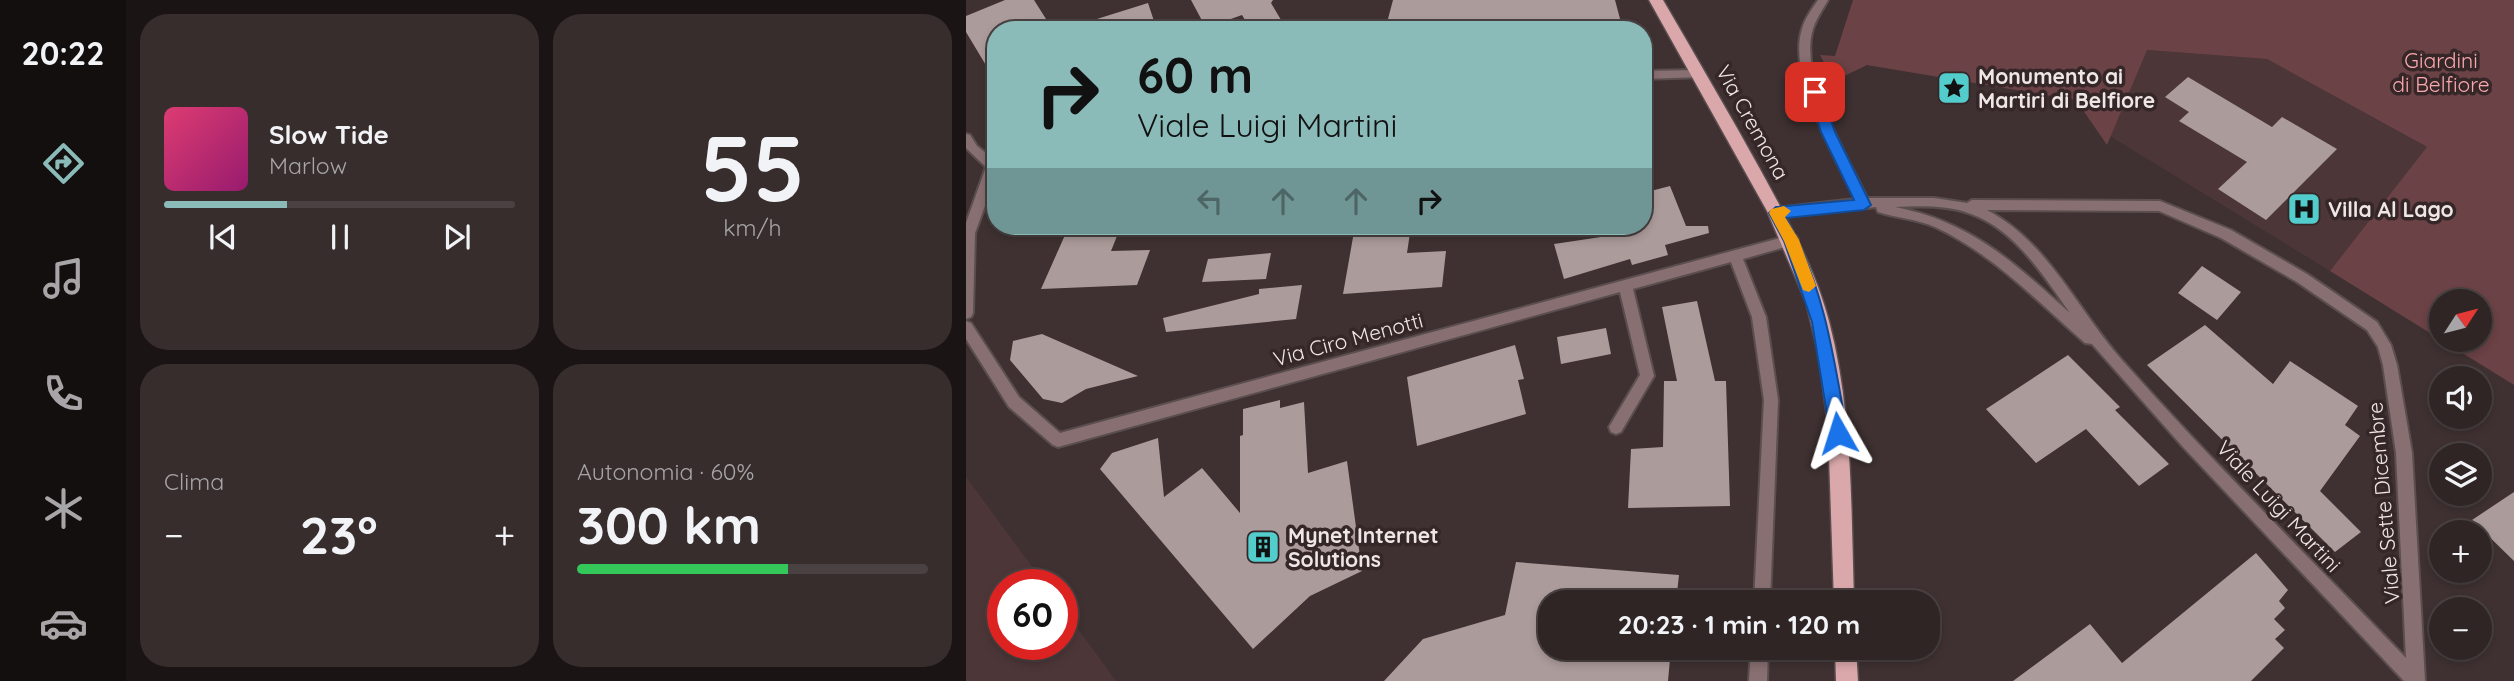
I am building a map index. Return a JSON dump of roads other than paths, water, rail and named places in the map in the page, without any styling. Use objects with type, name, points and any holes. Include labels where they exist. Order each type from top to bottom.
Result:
[{"type":"main road","name":"Via Cremona","points":[[1656,0],[1791,240],[1820,322],[1837,412],[1844,590]]},
{"type":"main road","points":[[1846,660],[1847,681]]},
{"type":"street","points":[[1823,0],[1806,33],[1806,66],[1828,132],[1864,205]]},
{"type":"street","points":[[1652,75],[1699,74]]},
{"type":"street","points":[[966,138],[973,149],[987,160]]},
{"type":"street","points":[[966,313],[969,233],[987,184]]},
{"type":"street","name":"Viale Luigi Martini","points":[[1776,213],[1864,205],[1942,203],[1975,210],[1990,218],[2027,247],[2113,359],[2416,681]]},
{"type":"street","name":"Viale Sette Dicembre","points":[[1942,203],[1992,207],[2070,204],[2160,206],[2226,234],[2302,278],[2372,326],[2384,345],[2390,365],[2404,453],[2416,681]]},
{"type":"street","name":"Viale Luigi Martini","points":[[1864,205],[1939,223],[1965,238],[2032,289],[2113,359]]},
{"type":"street","name":"Via Ciro Menotti","points":[[966,327],[1014,402],[1058,440],[1791,240]]},
{"type":"street","points":[[1735,256],[1759,317],[1772,400],[1763,590]]},
{"type":"street","points":[[1616,427],[1647,376],[1625,284]]},
{"type":"street","points":[[1758,681],[1759,660]]},
{"type":"place","name":"Monumento ai Martiri di Belfiore","points":[[1954,88]]},
{"type":"place","name":"Villa Al Lago","points":[[2304,209]]},
{"type":"place","name":"Mynet Internet Solutions","points":[[1263,547]]},
{"type":"park label","name":"Giardini di Belfiore","points":[[2441,72]]}]
